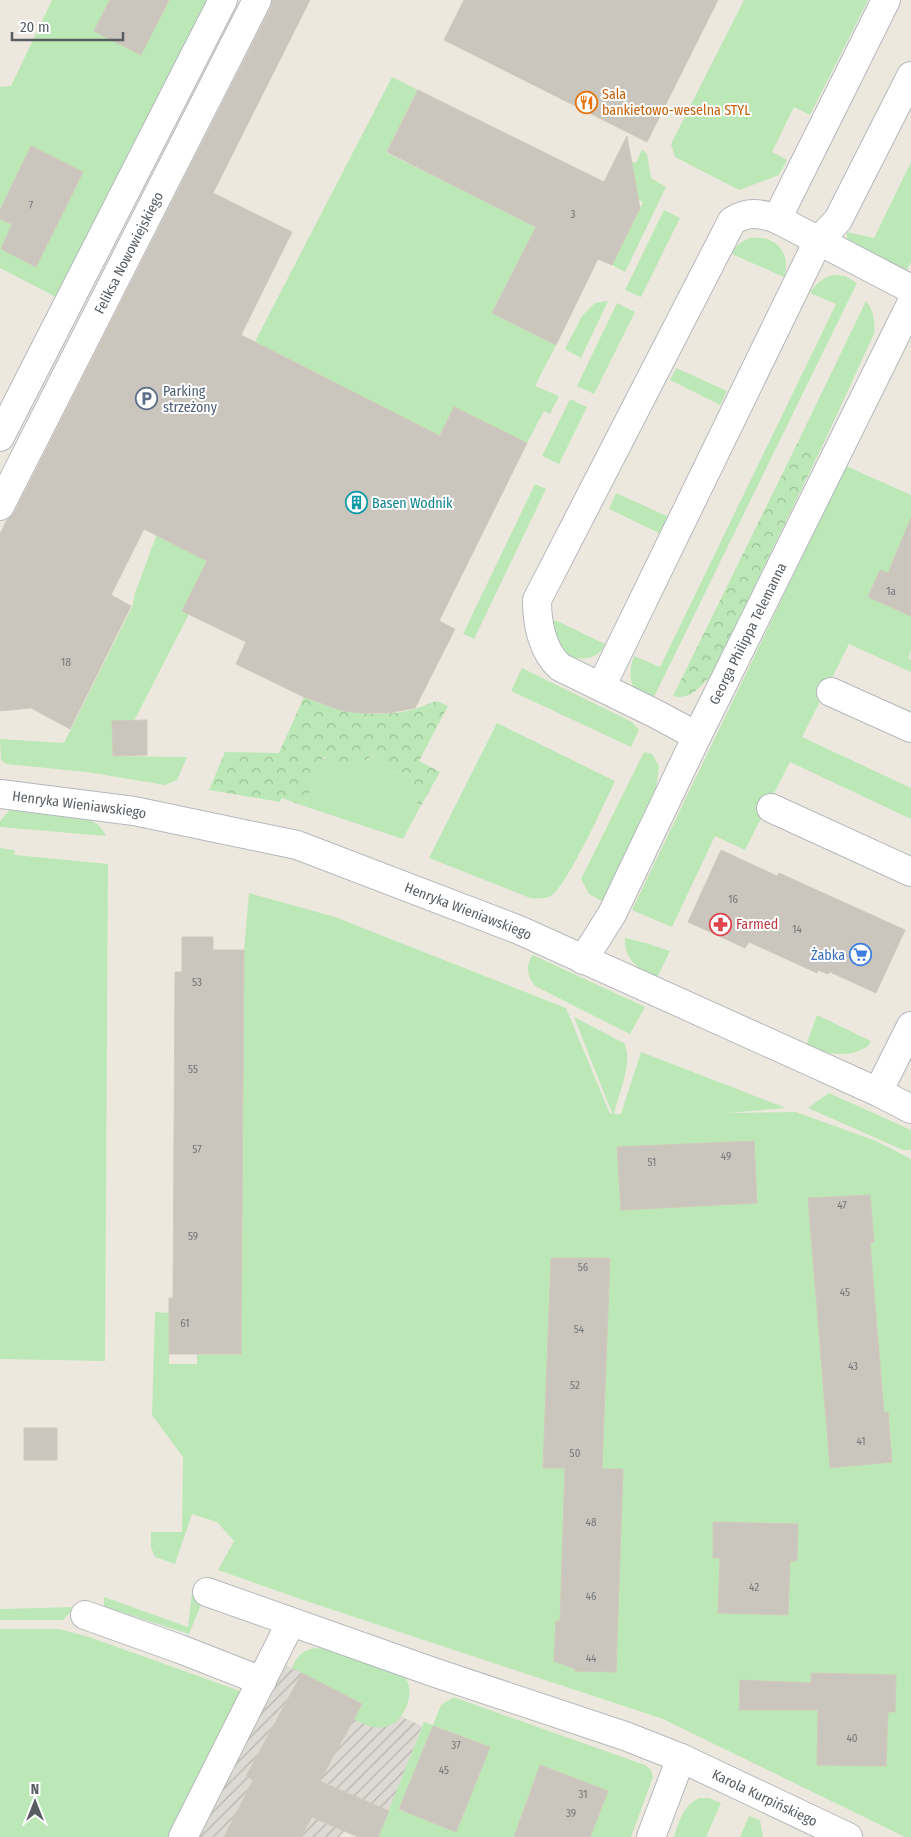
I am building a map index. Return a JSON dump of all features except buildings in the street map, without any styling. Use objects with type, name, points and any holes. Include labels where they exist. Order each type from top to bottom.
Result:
[{"type":"street","points":[[0,437],[223,0]]},
{"type":"street","name":"Feliksa Nowowiejskiego","points":[[0,506],[257,0]]},
{"type":"street","points":[[777,219],[886,0]]},
{"type":"street","points":[[601,686],[818,240],[838,220],[911,76]]},
{"type":"street","points":[[697,736],[560,667],[554,662],[538,620],[538,600],[732,221],[740,216],[751,213],[763,214],[777,219],[911,289]]},
{"type":"street","name":"Georga Philippa Telemanna","points":[[583,960],[612,914],[697,736],[911,304]]},
{"type":"street","points":[[831,692],[911,728]]},
{"type":"street","name":"Henryka Wieniawskiego","points":[[0,794],[134,811],[297,845],[519,930],[878,1092],[911,1109]]},
{"type":"street","points":[[771,808],[911,872]]},
{"type":"street","points":[[878,1092],[911,1026]]},
{"type":"street","name":"Karola Kurpińskiego","points":[[207,1592],[625,1736],[681,1758],[848,1837]]},
{"type":"street","points":[[85,1614],[262,1681]]},
{"type":"street","points":[[183,1837],[291,1622]]},
{"type":"street","points":[[651,1837],[681,1758]]},
{"type":"shaded area","points":[[272,1659],[422,1726],[389,1811],[369,1803],[339,1837],[183,1837]]},
{"type":"green space","points":[[52,0],[212,0],[60,299],[0,268],[0,87],[11,86]]},
{"type":"green space","points":[[744,0],[868,0],[810,115],[794,107],[772,152],[787,160],[779,175],[739,190],[675,157],[671,144]]},
{"type":"green space","points":[[392,77],[418,90],[387,153],[536,227],[492,313],[556,345],[535,386],[559,396],[550,414],[544,411],[527,443],[454,408],[440,436],[207,561],[183,611],[189,614],[134,721],[113,722],[113,756],[187,757],[177,780],[165,785],[87,772],[6,764],[1,760],[0,739],[64,743],[132,607],[135,593],[161,523]]},
{"type":"green space","points":[[642,149],[647,154],[651,178],[666,187],[625,272],[612,265],[643,202],[634,197],[631,161],[636,163]]},
{"type":"green space","points":[[911,162],[911,262],[905,273],[847,243],[847,232],[874,238]]},
{"type":"green space","points":[[664,210],[680,218],[641,297],[625,290]]},
{"type":"green space","points":[[749,238],[767,239],[779,246],[786,261],[784,277],[732,254],[741,242]]},
{"type":"green space","points":[[833,275],[845,276],[857,283],[654,697],[639,693],[632,683],[631,677],[634,656],[660,667],[836,304],[810,293],[820,282]]},
{"type":"green space","points":[[608,301],[581,358],[565,349],[582,316],[595,303]]},
{"type":"green space","points":[[866,301],[873,316],[874,334],[820,451],[798,442]]},
{"type":"green space","points":[[617,303],[635,312],[594,394],[577,386]]},
{"type":"green space","points":[[676,368],[727,391],[720,405],[670,380]]},
{"type":"green space","points":[[570,399],[587,407],[559,464],[542,456]]},
{"type":"green space","points":[[798,442],[820,451],[712,674],[700,687],[690,694],[679,697],[673,696]]},
{"type":"green space","points":[[846,466],[911,495],[911,541],[898,548],[888,573],[880,570],[868,597],[911,615],[911,651],[908,658],[911,660],[911,672],[849,644],[802,737],[911,788],[911,819],[790,762],[745,850],[715,836],[672,927],[632,910]]},
{"type":"green space","points":[[535,484],[546,489],[474,639],[463,634]]},
{"type":"green space","points":[[616,493],[669,517],[659,533],[609,509]]},
{"type":"green space","points":[[555,620],[605,644],[602,650],[593,657],[587,658],[563,655],[551,626]]},
{"type":"green space","points":[[522,668],[632,722],[639,730],[631,747],[511,691]]},
{"type":"green space","points":[[304,697],[354,712],[380,714],[407,711],[437,701],[448,706],[419,761],[440,772],[419,809],[410,775],[405,772],[395,773],[384,769],[379,756],[373,755],[353,766],[339,766],[334,758],[329,755],[323,758],[304,806],[282,798],[280,802],[209,790],[225,752],[279,753]]},
{"type":"green space","points":[[497,723],[615,781],[586,842],[567,876],[559,888],[547,897],[530,898],[429,858]]},
{"type":"green space","points":[[644,752],[652,754],[659,766],[656,790],[602,901],[589,894],[581,879]]},
{"type":"green space","points":[[329,755],[334,758],[366,761],[373,755],[379,756],[393,773],[405,772],[410,775],[419,809],[403,839],[304,806],[317,770],[324,758]]},
{"type":"green space","points":[[10,810],[84,818],[97,824],[106,836],[0,827],[0,821]]},
{"type":"green space","points":[[0,848],[14,850],[15,855],[108,864],[105,1361],[0,1359]]},
{"type":"green space","points":[[249,893],[335,917],[566,1008],[610,1114],[612,1113],[574,1017],[624,1043],[627,1051],[626,1069],[614,1114],[621,1114],[641,1052],[786,1108],[728,1113],[796,1112],[876,1141],[911,1159],[911,1837],[905,1837],[663,1719],[218,1570],[234,1541],[217,1522],[192,1514],[175,1564],[155,1557],[151,1547],[151,1532],[182,1532],[183,1457],[152,1415],[155,1312],[169,1313],[169,1364],[197,1364],[197,1354],[241,1354],[244,950]]},
{"type":"green space","points":[[625,938],[670,951],[656,980],[634,964],[627,952]]},
{"type":"green space","points":[[533,955],[645,1007],[630,1034],[535,986],[528,970],[530,959]]},
{"type":"green space","points":[[817,1015],[871,1041],[868,1046],[861,1050],[845,1054],[829,1053],[806,1046]]},
{"type":"green space","points":[[829,1093],[911,1130],[911,1150],[903,1150],[808,1108]]},
{"type":"green space","points":[[192,1593],[201,1605],[189,1634],[104,1607],[104,1597],[188,1627]]},
{"type":"green space","points":[[75,1607],[63,1620],[0,1620],[0,1609]]},
{"type":"green space","points":[[0,1629],[59,1629],[89,1637],[254,1696],[183,1837],[0,1837]]},
{"type":"green space","points":[[316,1648],[332,1649],[405,1677],[408,1683],[409,1698],[404,1712],[394,1723],[383,1727],[370,1726],[354,1719],[362,1704],[292,1668],[301,1654]]},
{"type":"green space","points":[[452,1698],[645,1765],[651,1770],[653,1777],[631,1837],[378,1837],[424,1722],[433,1725],[441,1705]]},
{"type":"green space","points":[[700,1798],[709,1798],[721,1803],[706,1837],[674,1837],[686,1809]]},
{"type":"green space","points":[[749,1816],[760,1820],[763,1837],[740,1837]]},
{"type":"place","name":"Sala bankietowo-weselna STYL","points":[[586,102]]},
{"type":"place","name":"Parking strzeżony","points":[[147,399]]},
{"type":"place","name":"Basen Wodnik","points":[[356,503]]},
{"type":"place","name":"Farmed","points":[[720,924]]},
{"type":"place","name":"Żabka","points":[[861,955]]}]
